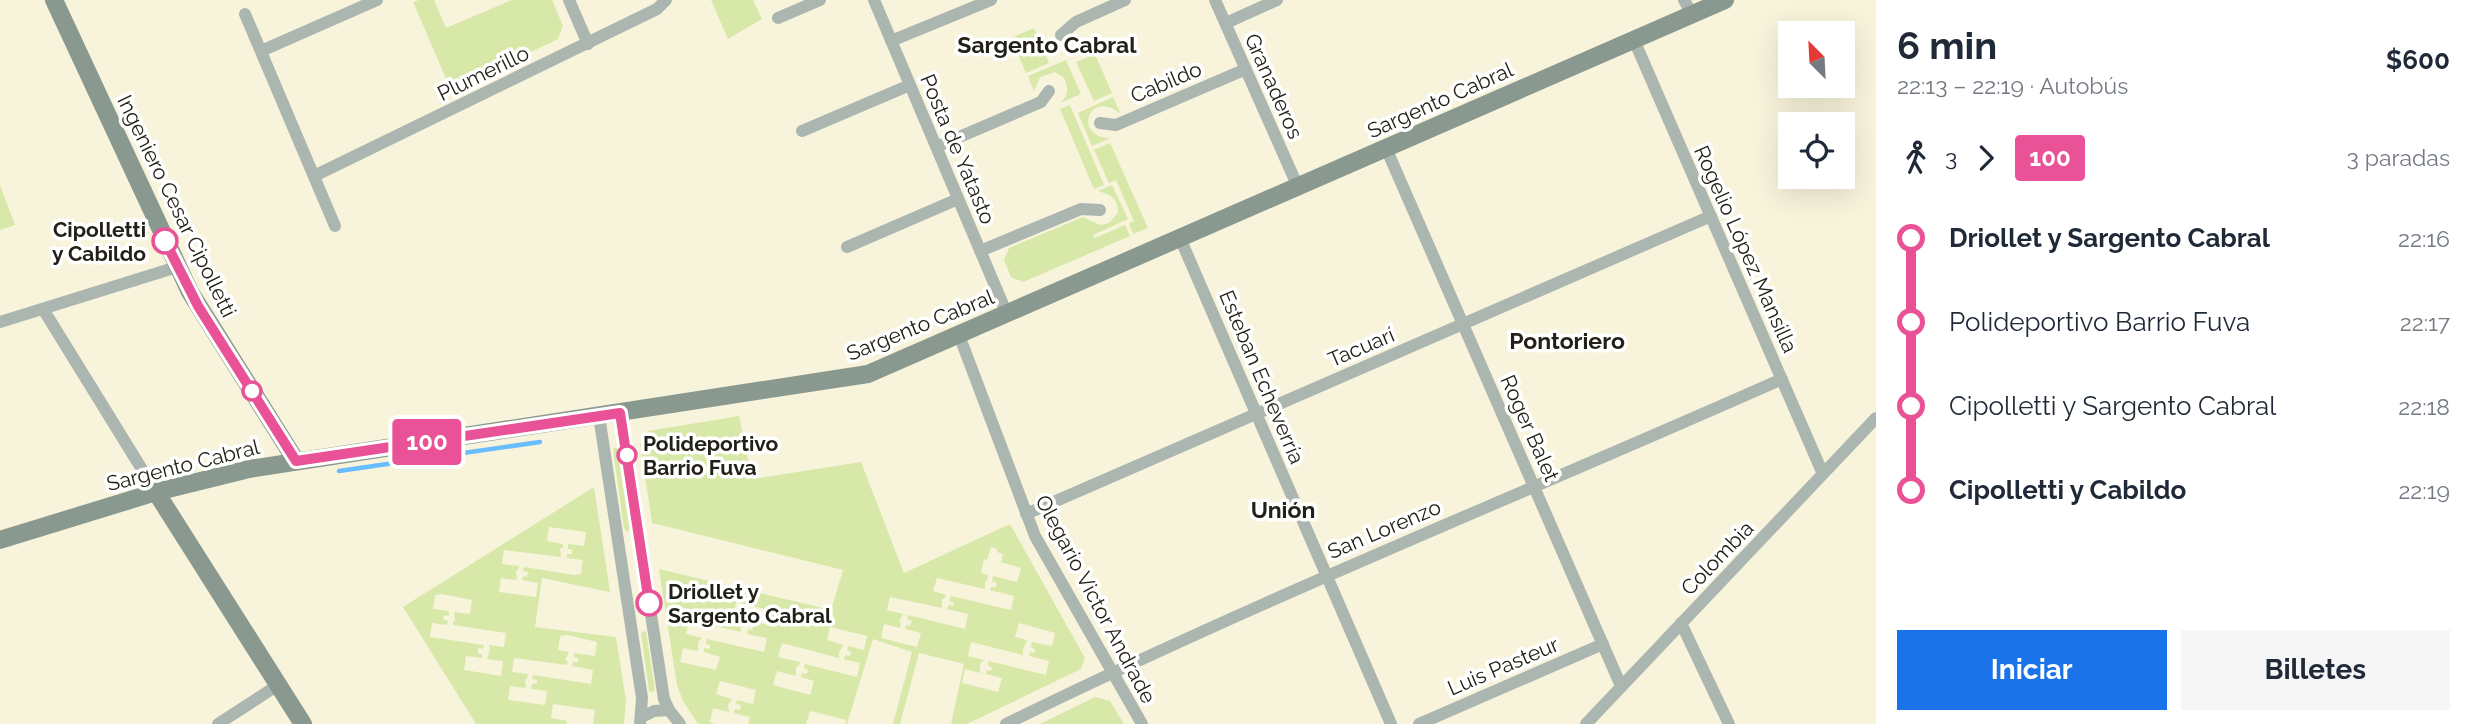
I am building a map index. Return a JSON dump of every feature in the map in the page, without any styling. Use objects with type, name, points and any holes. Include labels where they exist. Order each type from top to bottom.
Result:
[{"type":"main road","name":"Ingeniero Cesar Cipolletti","points":[[54,0],[177,267],[198,306],[296,461]]},
{"type":"main road","name":"Sargento Cabral","points":[[0,540],[156,492],[238,472],[857,377],[877,371],[1634,40],[1688,7],[1725,0]]},
{"type":"main road","points":[[156,492],[303,724]]},
{"type":"street","points":[[261,51],[377,0]]},
{"type":"street","points":[[569,0],[587,44]]},
{"type":"street","name":"Plumerillo","points":[[314,176],[657,9],[666,0]]},
{"type":"street","points":[[778,18],[820,0]]},
{"type":"street","name":"Posta de Yatasto","points":[[874,0],[1007,314]]},
{"type":"street","points":[[891,41],[991,0]]},
{"type":"street","points":[[1061,35],[1076,22],[1125,0]]},
{"type":"street","name":"Granaderos","points":[[1215,0],[1298,187]]},
{"type":"street","points":[[1226,23],[1277,0]]},
{"type":"street","points":[[245,13],[335,226]]},
{"type":"street","name":"Rogelio López Mansilla","points":[[1634,40],[1823,474]]},
{"type":"street","name":"Cabildo","points":[[1100,122],[1116,125],[1246,69]]},
{"type":"street","points":[[802,131],[910,85]]},
{"type":"street","points":[[936,147],[1041,102],[1049,91]]},
{"type":"street","name":"Roger Balet","points":[[1386,148],[1621,686]]},
{"type":"street","points":[[847,247],[958,199]]},
{"type":"street","points":[[980,251],[1081,209],[1100,210]]},
{"type":"street","name":"Tacuarí","points":[[1026,514],[1711,216]]},
{"type":"street","name":"Esteban Echeverría","points":[[1181,238],[1391,724]]},
{"type":"street","points":[[0,322],[177,267]]},
{"type":"street","points":[[43,309],[156,492]]},
{"type":"street","name":"Olegario Victor Andrade","points":[[959,335],[1026,514],[1045,553],[1142,724]]},
{"type":"street","name":"San Lorenzo","points":[[1006,724],[1112,672],[1326,575],[1782,379]]},
{"type":"street","points":[[620,413],[664,699],[668,710],[680,724]]},
{"type":"street","points":[[599,416],[642,698],[641,721]]},
{"type":"street","name":"Colombia","points":[[1586,724],[1876,418]]},
{"type":"street","points":[[619,542],[639,538]]},
{"type":"street","points":[[1681,623],[1729,724]]},
{"type":"street","name":"Luis Pasteur","points":[[1419,724],[1603,644]]},
{"type":"street","points":[[218,724],[278,685]]},
{"type":"street","points":[[641,721],[654,711],[668,710]]},
{"type":"green space","points":[[434,0],[446,28],[512,0],[552,0],[563,26],[558,39],[451,90],[413,2]]},
{"type":"green space","points":[[711,0],[753,0],[762,19],[728,39]]},
{"type":"green space","points":[[1034,28],[1049,63],[1026,73],[1011,38]]},
{"type":"green space","points":[[1095,54],[1112,93],[1094,101],[1076,62]]},
{"type":"green space","points":[[1066,60],[1081,94],[1060,103],[1065,97],[1067,87],[1063,77],[1055,72],[1040,77],[1034,91],[1028,76]]},
{"type":"green space","points":[[1113,97],[1121,114],[1109,107],[1100,106],[1089,116],[1088,124],[1092,131],[1099,136],[1111,138],[1092,146],[1078,113]]},
{"type":"green space","points":[[1070,105],[1104,185],[1094,189],[1060,109]]},
{"type":"green space","points":[[1110,143],[1148,228],[1133,234],[1129,224],[1134,221],[1116,180],[1109,183],[1094,150]]},
{"type":"green space","points":[[0,185],[15,225],[0,230]]},
{"type":"green space","points":[[1112,185],[1128,219],[1093,235],[1095,238],[1125,225],[1130,236],[1023,282],[1011,277],[1004,260],[1009,248],[1083,217],[1100,225],[1109,223],[1118,213],[1117,204],[1110,196],[1098,191]]},
{"type":"green space","points":[[739,416],[752,479],[861,462],[904,573],[1010,524],[1085,658],[1081,669],[967,724],[951,724],[964,664],[919,653],[900,724],[893,724],[912,652],[873,639],[847,724],[846,720],[810,711],[806,724],[748,724],[750,717],[734,713],[735,709],[740,710],[741,705],[736,704],[737,700],[753,704],[756,690],[720,681],[716,694],[732,699],[728,705],[729,712],[713,708],[710,722],[715,724],[698,724],[683,701],[677,685],[659,569],[831,610],[843,570],[652,523],[640,443],[648,431]],"holes":[[[991,547],[1003,554],[1001,562],[1021,568],[1017,582],[993,576],[992,581],[997,583],[996,587],[991,587],[990,590],[1014,596],[1011,610],[951,596],[949,601],[954,602],[953,606],[949,605],[947,609],[968,614],[965,629],[908,615],[907,619],[912,621],[905,629],[921,633],[917,647],[881,638],[884,624],[900,628],[899,622],[903,614],[887,610],[890,597],[942,608],[942,599],[946,595],[933,591],[937,578],[985,589],[988,575],[981,573],[984,559],[987,560]],[[736,602],[773,611],[769,625],[749,620],[749,624],[753,626],[752,630],[748,629],[747,634],[767,638],[764,652],[707,639],[706,644],[710,645],[710,649],[704,648],[704,652],[720,657],[716,670],[680,662],[683,648],[698,651],[698,642],[702,638],[686,634],[689,620],[741,632],[740,627],[745,619],[733,616]],[[1019,623],[1055,633],[1052,646],[1032,642],[1031,647],[1035,649],[1029,656],[1049,661],[1046,675],[989,661],[988,665],[992,668],[991,671],[987,670],[986,674],[1002,678],[998,692],[962,683],[965,669],[980,673],[980,664],[984,660],[968,656],[971,642],[1023,655],[1027,640],[1015,637]],[[830,627],[867,636],[864,650],[848,646],[850,656],[845,655],[844,659],[860,663],[857,677],[805,664],[807,674],[802,673],[801,677],[814,681],[810,695],[773,685],[777,671],[796,676],[796,667],[800,662],[778,657],[782,643],[839,658],[843,645],[827,640]]]},
{"type":"green space","points":[[615,447],[618,449],[630,528],[628,532],[624,529],[613,450]]},
{"type":"green space","points":[[594,487],[610,592],[542,578],[535,627],[616,637],[626,701],[624,724],[593,724],[595,710],[553,704],[551,718],[567,721],[566,724],[476,724],[403,607]],"holes":[[[549,527],[586,532],[584,546],[568,544],[572,554],[567,554],[567,558],[583,560],[581,574],[524,567],[523,571],[528,572],[527,577],[523,576],[522,580],[538,583],[536,597],[499,592],[501,578],[517,580],[516,571],[519,566],[502,564],[504,550],[561,557],[560,548],[563,548],[563,544],[547,541]],[[435,595],[472,600],[470,614],[454,612],[453,625],[506,633],[504,647],[489,645],[487,659],[503,661],[501,676],[464,670],[466,656],[482,658],[478,648],[483,649],[484,645],[430,637],[432,623],[447,625],[448,621],[443,619],[444,615],[449,616],[449,611],[433,609]],[[567,635],[597,642],[595,656],[574,653],[578,662],[573,662],[572,666],[593,670],[591,684],[533,675],[532,679],[537,680],[537,683],[532,684],[531,689],[547,691],[545,705],[508,700],[510,686],[526,688],[525,679],[528,674],[512,672],[514,658],[567,665],[568,661],[565,660],[569,652],[558,650],[560,636]]]},
{"type":"green space","points":[[644,631],[655,690],[652,692],[649,691],[641,633]]},
{"type":"green space","points":[[1095,697],[1110,701],[1124,724],[1040,724]]},
{"type":"waterway","points":[[339,471],[540,442]]},
{"type":"bus line","name":"100","points":[[165,241],[198,306],[296,461],[620,413],[649,603]]},
{"type":"place","name":"Cipolletti y Cabildo","points":[[165,241]]},
{"type":"place","name":"Polideportivo Barrio Fuva","points":[[627,455]]},
{"type":"place","name":"Driollet y Sargento Cabral","points":[[649,603]]},
{"type":"district","name":"Sargento Cabral","points":[[1047,44]]},
{"type":"district","name":"Pontoriero","points":[[1567,340]]},
{"type":"district","name":"Unión","points":[[1283,509]]}]
